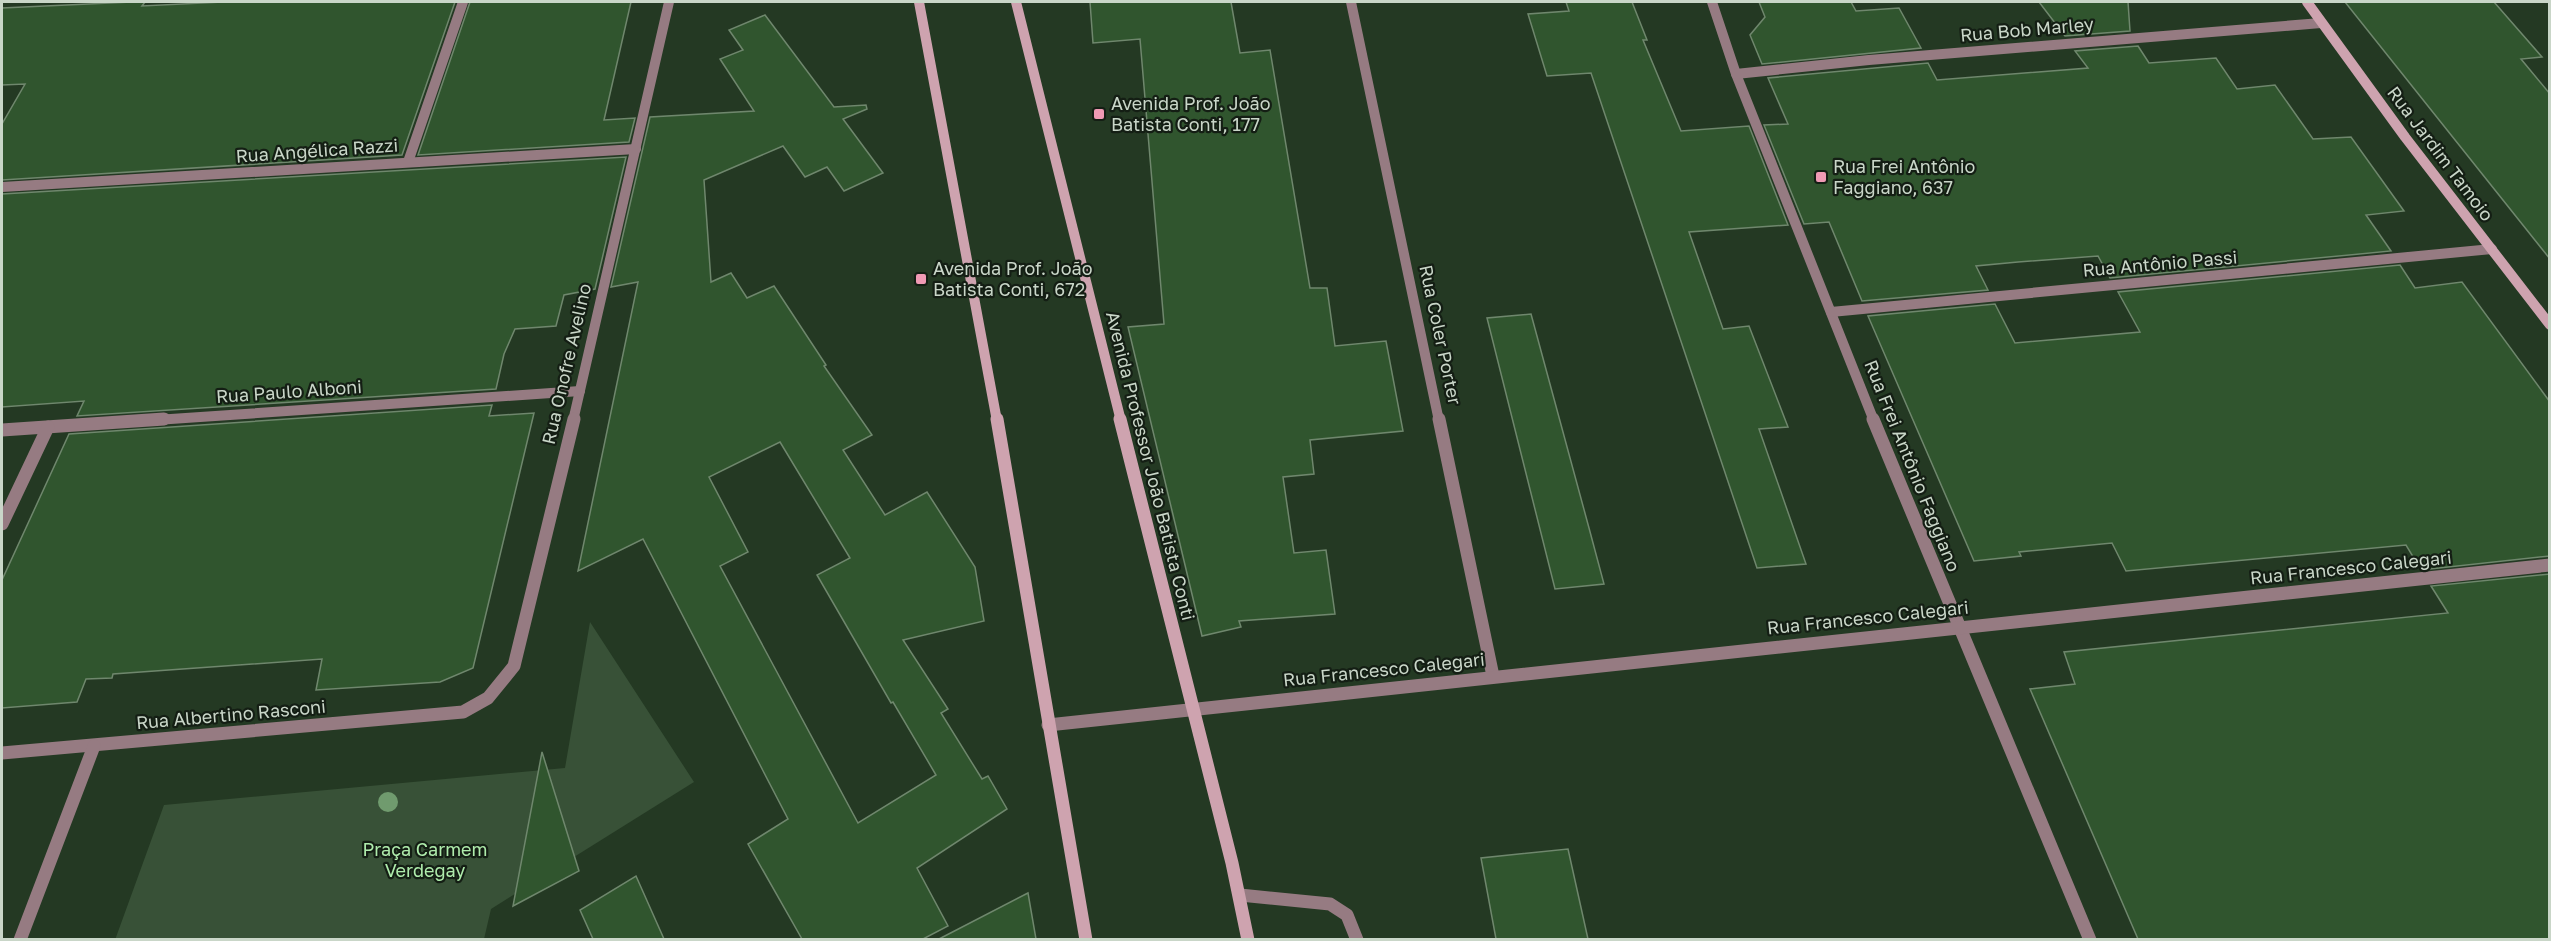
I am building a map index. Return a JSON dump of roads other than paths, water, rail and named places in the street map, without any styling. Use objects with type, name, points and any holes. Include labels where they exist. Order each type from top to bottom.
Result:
[{"type":"main road","points":[[919,2],[995,410],[1086,939]]},
{"type":"main road","name":"Avenida Professor João Batista Conti","points":[[1016,2],[1174,634],[1190,708],[1240,895],[1248,939]]},
{"type":"main road","name":"Rua Jardim Tamoio","points":[[2307,2],[2550,325]]},
{"type":"street","points":[[408,162],[463,2]]},
{"type":"street","name":"Rua Onofre Avelino","points":[[463,712],[488,698],[514,666],[669,2]]},
{"type":"street","name":"Rua Coler Porter","points":[[1351,2],[1493,676]]},
{"type":"street","name":"Rua Frei Antônio Faggiano","points":[[1713,2],[1736,74],[1831,312],[1959,627],[2090,939]]},
{"type":"street","name":"Rua Bob Marley","points":[[1736,74],[1869,60],[2321,23]]},
{"type":"street","name":"Rua Angélica Razzi","points":[[2,187],[636,148]]},
{"type":"street","name":"Rua Antônio Passi","points":[[1831,312],[2492,249]]},
{"type":"street","name":"Rua Paulo Alboni","points":[[2,430],[580,391]]},
{"type":"street","points":[[2,524],[48,427]]},
{"type":"street","name":"Rua Francesco Calegari","points":[[1048,725],[1190,708],[2550,566]]},
{"type":"street","name":"Rua Albertino Rasconi","points":[[2,753],[463,712]]},
{"type":"street","points":[[20,939],[94,746]]},
{"type":"street","points":[[1240,895],[1330,904],[1347,915],[1357,939]]},
{"type":"place","name":"Avenida Prof. João Batista Conti, 177","points":[[1099,114]]},
{"type":"place","name":"Rua Frei Antônio Faggiano, 637","points":[[1821,177]]},
{"type":"place","name":"Avenida Prof. João Batista Conti, 672","points":[[921,279]]},
{"type":"park label","name":"Praça Carmem Verdegay","points":[[425,860]]}]
